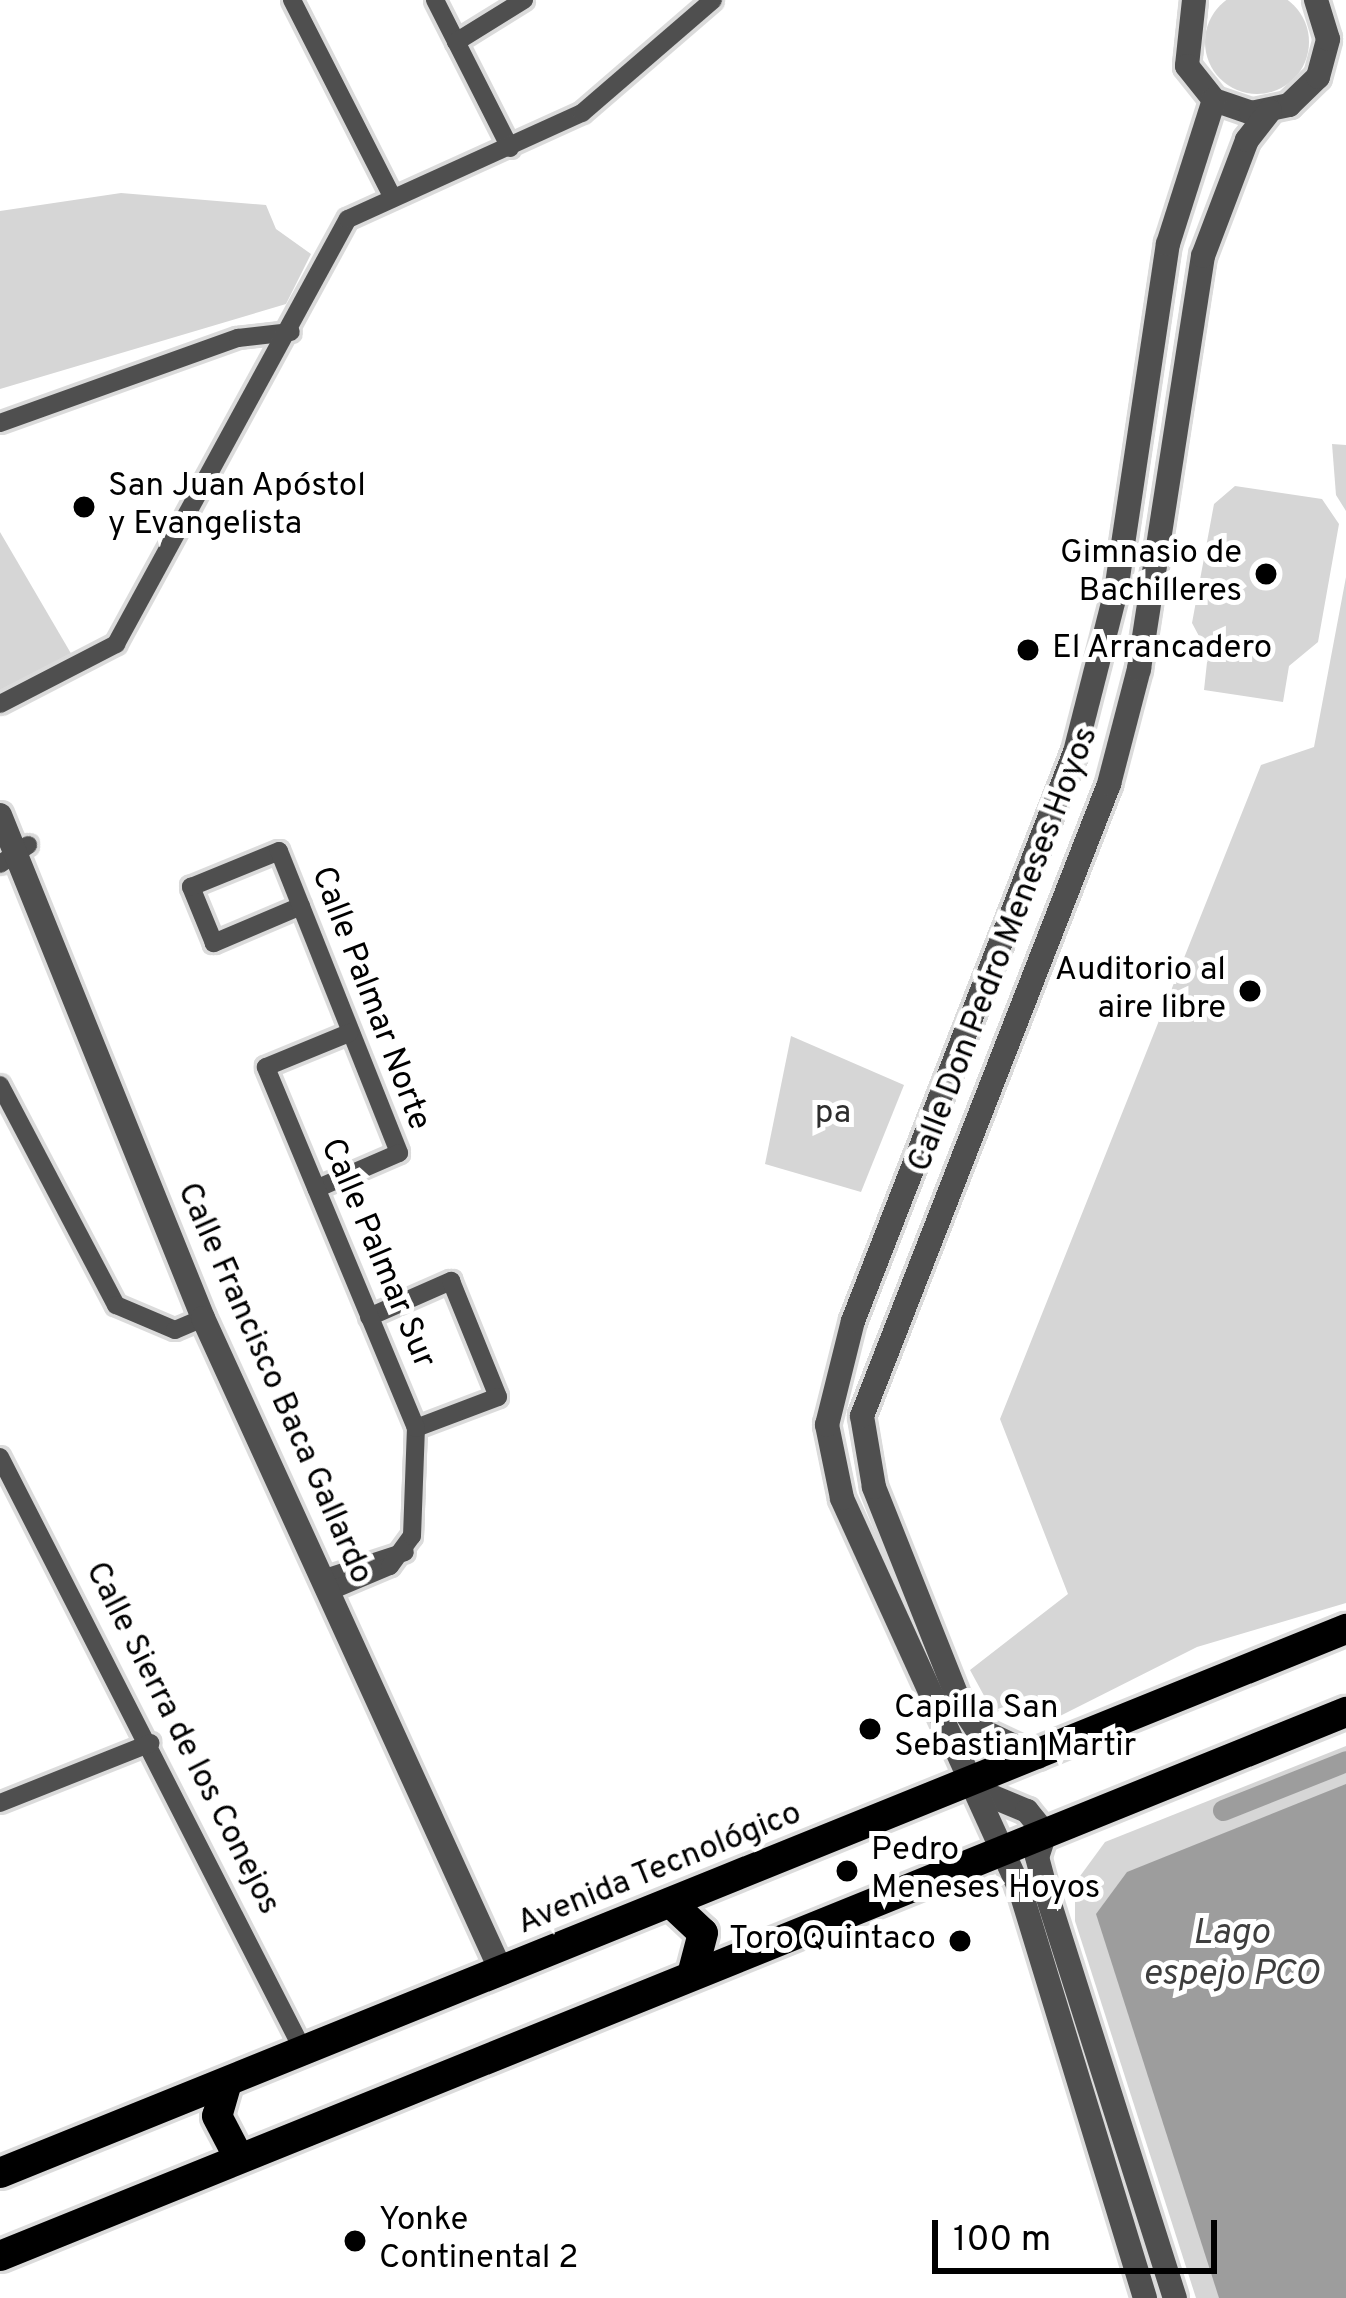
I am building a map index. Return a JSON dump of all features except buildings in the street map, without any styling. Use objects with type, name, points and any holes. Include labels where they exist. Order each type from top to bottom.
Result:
[{"type":"main road","name":"Avenida Tecnológico","points":[[0,2173],[1346,1629]]},
{"type":"main road","points":[[0,2256],[1346,1712]]},
{"type":"main road","points":[[672,1904],[703,1933],[692,1975]]},
{"type":"main road","points":[[227,2082],[217,2116],[239,2158]]},
{"type":"street","points":[[292,0],[391,194]]},
{"type":"street","points":[[434,0],[510,148]]},
{"type":"street","points":[[456,42],[524,0]]},
{"type":"street","points":[[0,704],[116,644],[291,332],[348,219],[391,194],[510,148],[607,96],[713,0]]},
{"type":"street","points":[[1194,0],[1182,44],[1214,100],[1270,111]]},
{"type":"street","name":"Calle Don Pedro Meneses Hoyos","points":[[1038,1757],[976,1728],[961,1706],[874,1487],[862,1417],[1129,721],[1204,256],[1247,140],[1270,111],[1305,93],[1336,57],[1329,13]]},
{"type":"street","name":"Calle Don Pedro Meneses Hoyos","points":[[1144,2298],[1000,1851],[842,1498],[826,1424],[853,1321],[1075,752],[1116,591],[1157,296],[1214,100]]},
{"type":"street","points":[[0,424],[238,338],[291,332]]},
{"type":"street","name":"Calle Francisco Baca Gallardo","points":[[0,815],[203,1318],[502,1972]]},
{"type":"street","name":"Calle Palmar Norte","points":[[301,906],[214,943],[191,887],[279,851],[301,906],[349,1033],[399,1153],[316,1189]]},
{"type":"street","points":[[1019,901],[1055,916]]},
{"type":"street","name":"Calle Palmar Sur","points":[[325,1586],[405,1552],[416,1428],[266,1067],[349,1033]]},
{"type":"street","points":[[0,1085],[116,1305],[175,1330],[203,1318]]},
{"type":"street","points":[[369,1316],[452,1282],[498,1397],[416,1428]]},
{"type":"street","name":"Calle Sierra de los Conejos","points":[[0,1456],[151,1743],[304,2052]]},
{"type":"street","points":[[0,1803],[151,1743]]},
{"type":"street","points":[[967,1786],[1028,1810],[1045,1833],[1037,1858],[1047,1895],[1175,2298]]},
{"type":"street","points":[[1106,2179],[1134,2169]]},
{"type":"green space","points":[[1257,-10],[1277,-6],[1294,5],[1305,22],[1309,42],[1305,62],[1294,79],[1277,90],[1257,94],[1237,90],[1220,79],[1209,62],[1205,42],[1209,22],[1220,5],[1237,-6]]},
{"type":"green space","points":[[121,193],[266,205],[276,229],[311,254],[286,304],[0,389],[0,211]]},
{"type":"green space","points":[[1332,444],[1346,445],[1346,511],[1336,495]]},
{"type":"green space","name":"Gimnasio de Bachilleres","points":[[1235,486],[1322,499],[1339,524],[1318,642],[1289,666],[1283,702],[1204,690],[1208,653],[1192,623],[1214,504]]},
{"type":"green space","points":[[0,532],[76,662],[0,704]]},
{"type":"green space","points":[[1346,577],[1346,1603],[1197,1647],[1050,1721],[1020,1697],[994,1714],[970,1670],[1068,1594],[1000,1419],[1261,765],[1314,747]]},
{"type":"green space","name":"pa","points":[[791,1036],[904,1085],[861,1192],[765,1164]]},
{"type":"green space","name":"Lago espejo PCO","points":[[1346,1746],[1346,2298],[1196,2298],[1075,1921],[1075,1883],[1105,1842]]},
{"type":"water","name":"Lago espejo PCO","points":[[1346,1784],[1346,2298],[1219,2298],[1096,1914],[1127,1872]]},
{"type":"waterway","points":[[1223,1810],[1346,1761]]},
{"type":"place","name":"San Juan Apóstol y Evangelista","points":[[84,507]]},
{"type":"place","name":"Gimnasio de Bachilleres","points":[[1266,574]]},
{"type":"place","name":"El Arrancadero","points":[[1028,650]]},
{"type":"place","name":"Auditorio al aire libre","points":[[1250,991]]},
{"type":"place","name":"Capilla San Sebastian Martir","points":[[870,1729]]},
{"type":"place","name":"Pedro Meneses Hoyos","points":[[847,1871]]},
{"type":"place","name":"Toro Quintaco","points":[[960,1941]]},
{"type":"place","name":"Yonke Continental 2","points":[[355,2241]]}]
